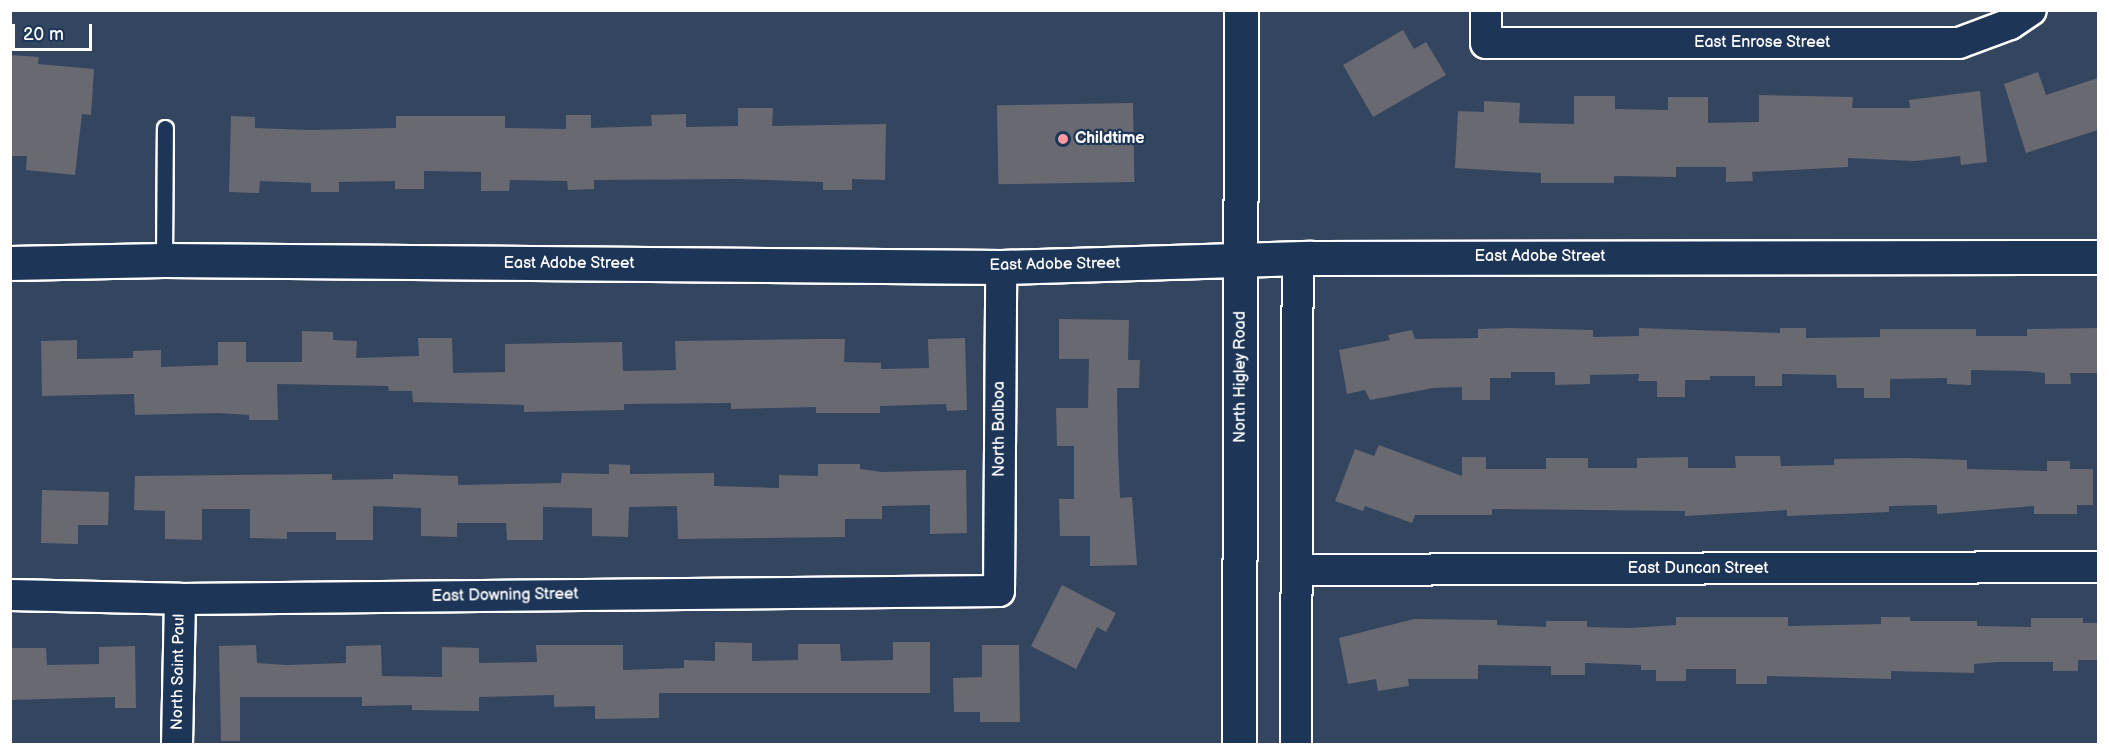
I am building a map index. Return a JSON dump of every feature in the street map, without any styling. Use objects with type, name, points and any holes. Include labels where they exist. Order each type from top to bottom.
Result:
[{"type":"street","name":"North Higley Road","points":[[1239,744],[1241,10]]},
{"type":"street","name":"East Enrose Street","points":[[1486,10],[1486,43],[1959,43],[2010,24],[2031,10]]},
{"type":"street","name":"East Adobe Street","points":[[10,263],[164,260],[1001,267],[1298,258],[2098,257]]},
{"type":"street","points":[[1296,744],[1298,258]]},
{"type":"street","name":"North Balboa","points":[[999,591],[1001,267]]},
{"type":"street","name":"East Duncan Street","points":[[1297,570],[2098,567]]},
{"type":"street","name":"East Downing Street","points":[[10,595],[180,599],[999,591]]},
{"type":"street","name":"North Saint Paul","points":[[177,744],[180,599]]},
{"type":"lane","points":[[164,260],[165,128]]},
{"type":"building","points":[[1403,30],[1414,49],[1426,42],[1446,75],[1373,117],[1343,65]]},
{"type":"building","points":[[10,55],[39,57],[38,64],[94,69],[91,115],[82,114],[75,175],[26,170],[27,156],[10,156]]},
{"type":"building","points":[[2038,72],[2046,95],[2098,78],[2098,130],[2026,153],[2004,84]]},
{"type":"building","points":[[1980,91],[1987,162],[1961,165],[1960,156],[1915,161],[1848,158],[1848,167],[1752,172],[1753,181],[1726,182],[1726,167],[1676,167],[1676,177],[1614,176],[1614,183],[1541,183],[1541,173],[1455,168],[1458,111],[1484,112],[1484,101],[1520,103],[1519,123],[1574,124],[1574,96],[1615,96],[1615,109],[1668,110],[1668,97],[1708,97],[1708,123],[1759,122],[1759,95],[1853,97],[1852,108],[1910,108],[1909,100]]},
{"type":"building","name":"Childtime","points":[[1133,103],[1134,182],[998,184],[997,105]]},
{"type":"building","points":[[738,108],[773,108],[772,126],[886,124],[885,180],[852,179],[852,190],[823,190],[823,182],[737,179],[594,180],[594,189],[568,190],[567,181],[510,180],[509,191],[481,191],[481,172],[424,171],[424,189],[395,189],[395,181],[339,182],[339,192],[311,192],[311,183],[260,181],[259,193],[229,192],[231,116],[255,117],[255,128],[310,130],[396,128],[396,116],[505,116],[505,128],[566,129],[566,115],[591,115],[591,128],[652,126],[651,115],[686,114],[686,127],[738,126]]},
{"type":"building","points":[[1059,319],[1129,320],[1128,360],[1140,360],[1139,388],[1117,388],[1118,449],[1120,498],[1132,497],[1137,565],[1090,566],[1090,536],[1060,536],[1059,499],[1074,499],[1074,446],[1057,446],[1056,408],[1088,408],[1089,359],[1059,359]]},
{"type":"building","points":[[1639,328],[1780,333],[1780,328],[1806,328],[1806,338],[1880,337],[1880,329],[1976,329],[1976,336],[2027,336],[2027,329],[2098,328],[2098,373],[2070,373],[2071,384],[2045,384],[2045,373],[2028,371],[1971,370],[1971,385],[1947,384],[1947,378],[1890,379],[1890,398],[1864,398],[1864,388],[1837,388],[1836,375],[1782,374],[1782,386],[1755,386],[1755,376],[1710,376],[1710,380],[1685,380],[1685,397],[1657,397],[1657,381],[1638,381],[1639,374],[1590,375],[1590,384],[1555,385],[1555,372],[1511,372],[1511,378],[1490,378],[1490,400],[1462,400],[1462,387],[1433,388],[1370,400],[1365,390],[1347,394],[1339,350],[1390,340],[1388,335],[1412,330],[1415,339],[1478,338],[1478,329],[1593,330],[1593,337],[1639,336]]},
{"type":"building","points":[[302,331],[333,332],[333,340],[357,341],[356,358],[419,356],[418,338],[452,338],[453,373],[505,372],[505,344],[622,342],[623,371],[676,370],[675,341],[817,339],[845,339],[844,362],[881,363],[881,369],[929,368],[928,339],[965,338],[967,410],[947,411],[946,404],[880,406],[880,413],[816,413],[816,407],[731,409],[731,403],[624,404],[624,410],[524,412],[524,405],[413,402],[412,391],[389,391],[388,386],[277,384],[278,420],[249,420],[249,415],[218,413],[135,415],[134,394],[42,396],[41,341],[77,340],[77,359],[133,358],[133,351],[161,350],[161,367],[218,365],[218,342],[246,342],[246,362],[302,362]]},
{"type":"building","points":[[1379,445],[1462,476],[1462,457],[1486,457],[1486,469],[1546,469],[1546,458],[1588,458],[1588,468],[1637,468],[1637,458],[1688,457],[1688,468],[1736,468],[1735,456],[1780,456],[1781,466],[1834,465],[1834,459],[1909,458],[1967,460],[1967,469],[2047,471],[2047,461],[2070,461],[2070,469],[2093,469],[2093,505],[2077,505],[2077,514],[2034,514],[2034,506],[1937,514],[1937,505],[1889,506],[1889,512],[1787,516],[1787,510],[1685,516],[1685,511],[1492,509],[1492,515],[1415,515],[1412,523],[1365,506],[1363,511],[1335,501],[1355,449],[1374,456]]},
{"type":"building","points":[[609,464],[630,465],[630,474],[714,473],[714,486],[779,488],[779,475],[818,476],[818,464],[860,464],[860,469],[882,472],[966,470],[967,533],[930,534],[930,505],[882,506],[882,519],[845,519],[845,537],[678,539],[677,506],[629,507],[628,537],[592,536],[592,508],[543,507],[543,540],[507,540],[506,523],[457,523],[457,537],[421,536],[421,508],[373,506],[373,540],[336,540],[336,532],[287,532],[287,539],[250,538],[250,509],[202,509],[202,540],[165,539],[165,511],[134,510],[135,476],[332,474],[332,480],[393,479],[393,474],[458,476],[458,485],[561,483],[562,473],[609,474]]},
{"type":"building","points":[[42,490],[109,492],[108,525],[78,525],[78,544],[41,543]]},
{"type":"building","points":[[1062,585],[1116,613],[1106,632],[1097,627],[1076,669],[1031,646]]},
{"type":"building","points":[[1676,617],[1788,617],[1788,626],[1881,624],[1881,617],[1910,617],[1910,621],[1977,621],[1977,626],[2031,627],[2031,618],[2083,618],[2083,623],[2098,623],[2098,660],[2078,660],[2078,671],[2053,671],[2053,662],[1998,662],[1974,664],[1974,673],[1891,671],[1891,679],[1767,676],[1767,684],[1736,684],[1736,669],[1686,669],[1686,681],[1656,681],[1656,670],[1641,670],[1641,665],[1585,663],[1585,675],[1551,675],[1551,666],[1478,665],[1478,679],[1408,679],[1409,686],[1378,691],[1376,679],[1348,684],[1339,638],[1414,619],[1497,620],[1497,625],[1546,627],[1546,621],[1587,621],[1587,627],[1631,628],[1676,625]]},
{"type":"building","points":[[715,642],[752,643],[752,661],[798,660],[798,644],[840,644],[841,661],[893,660],[893,642],[930,642],[930,693],[659,693],[659,718],[595,719],[595,706],[554,707],[554,695],[479,697],[479,711],[412,710],[412,705],[362,706],[362,697],[240,697],[240,741],[221,741],[219,646],[256,645],[257,663],[287,665],[346,663],[346,646],[381,645],[382,676],[442,677],[442,647],[479,648],[479,663],[537,662],[536,645],[623,645],[623,670],[684,668],[684,660],[715,661]]},
{"type":"building","points":[[982,645],[1019,645],[1020,722],[980,722],[980,712],[954,712],[953,678],[982,677]]},
{"type":"building","points":[[135,646],[136,708],[115,708],[115,697],[10,700],[10,648],[46,648],[47,665],[99,664],[99,647]]},
{"type":"place","name":"Childtime","points":[[1063,139]]}]
